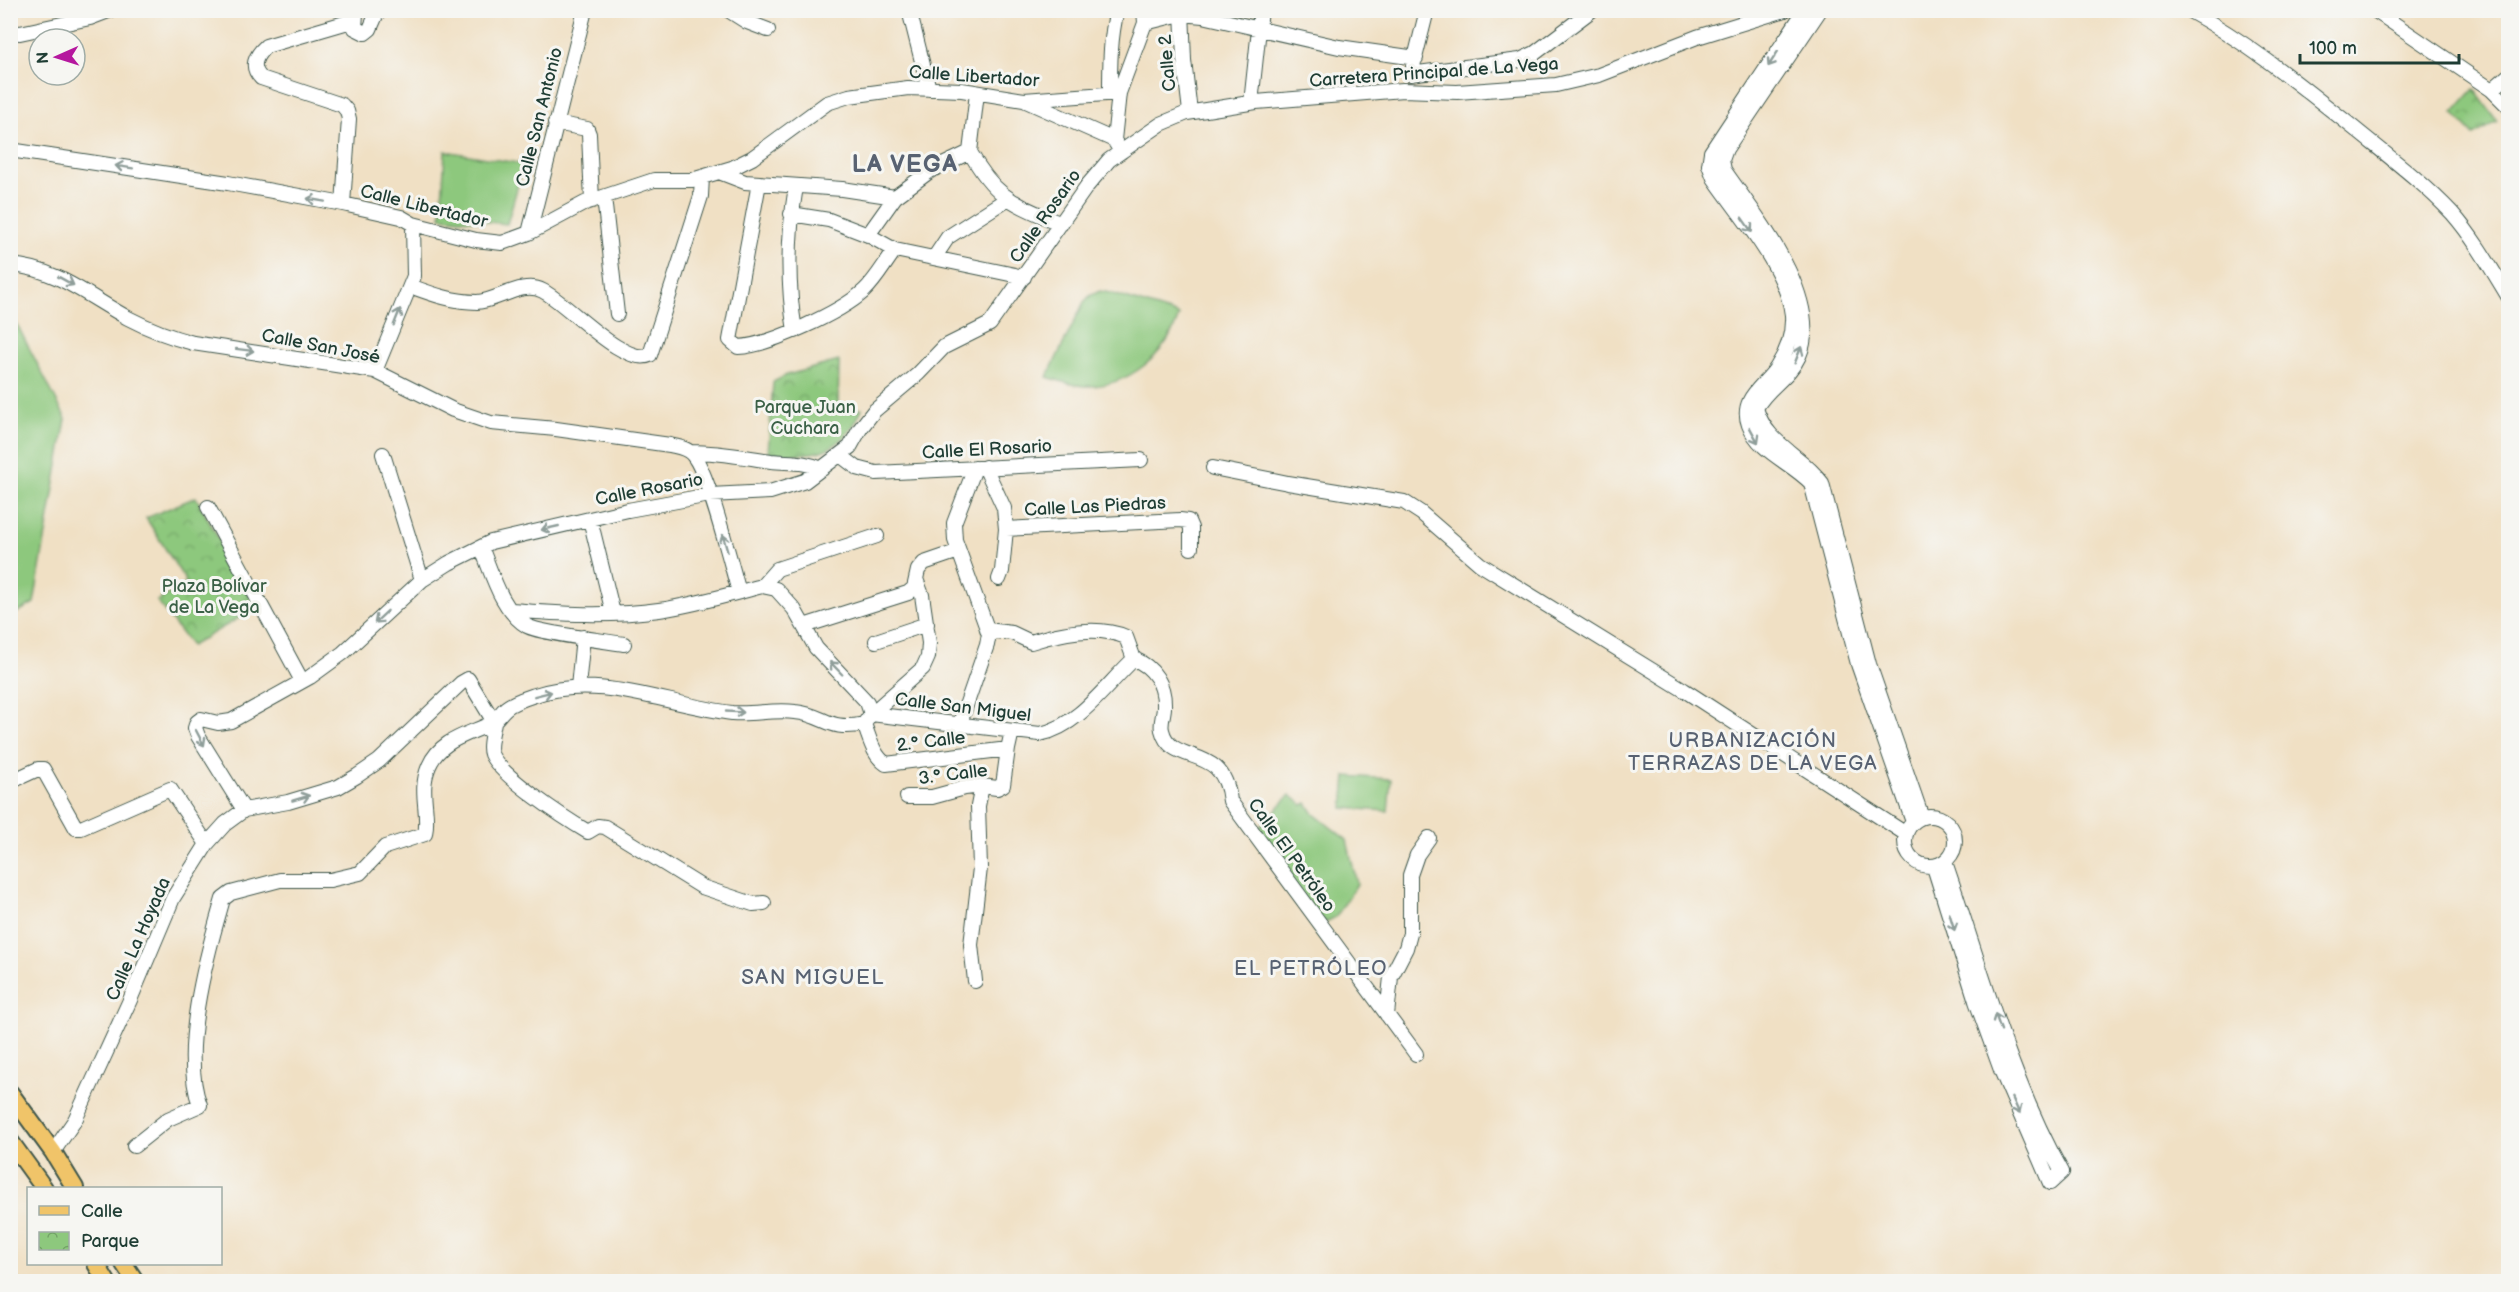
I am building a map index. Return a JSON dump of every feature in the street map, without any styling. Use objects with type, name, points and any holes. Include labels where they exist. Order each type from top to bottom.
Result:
[{"type":"main road","points":[[10,1093],[53,1152],[74,1187]]},
{"type":"main road","points":[[10,1141],[43,1187]]},
{"type":"main road","points":[[97,1265],[107,1281]]},
{"type":"main road","points":[[125,1265],[136,1281]]},
{"type":"street","points":[[10,32],[20,33],[90,18],[111,10]]},
{"type":"street","points":[[343,204],[349,119],[347,111],[342,105],[261,78],[256,73],[254,61],[266,46],[356,15],[355,28],[364,33],[370,29],[377,13],[384,10]]},
{"type":"street","name":"Calle San Antonio","points":[[529,233],[585,10]]},
{"type":"street","points":[[728,10],[747,22],[768,30]]},
{"type":"street","points":[[909,10],[929,89]]},
{"type":"street","points":[[1024,100],[1118,146],[1115,93],[1110,59],[1117,10]]},
{"type":"street","points":[[1251,103],[1261,10]]},
{"type":"street","points":[[1403,90],[1416,58],[1427,10]]},
{"type":"street","points":[[1410,74],[1520,60],[1535,53],[1592,10]]},
{"type":"street","name":"Carretera Principal de La Vega","points":[[1118,146],[1190,112],[1251,103],[1403,90],[1457,92],[1556,85],[1599,75],[1697,37],[1785,10]]},
{"type":"street","points":[[1805,10],[1712,152],[1709,165],[1714,178],[1777,271],[1792,315],[1791,338],[1785,353],[1776,369],[1752,394],[1747,408],[1748,423],[1758,443],[1798,470],[1811,483],[1858,664],[1913,825]]},
{"type":"street","points":[[1214,468],[1404,502],[1421,513],[1480,564],[1684,690],[1913,825],[1938,817],[1951,826],[1954,834],[1954,849],[1940,865],[1926,867],[1911,858],[1905,843],[1913,825],[1848,588],[1829,502],[1822,483],[1811,468],[1772,439],[1760,421],[1756,408],[1763,394],[1790,372],[1800,354],[1803,315],[1788,271],[1766,232],[1724,170],[1722,160],[1726,149],[1820,10]]},
{"type":"street","points":[[2188,10],[2223,29],[2274,64],[2406,170],[2452,213],[2475,243],[2508,296]]},
{"type":"street","points":[[2373,10],[2492,90],[2508,106]]},
{"type":"street","points":[[1115,93],[1144,17],[1182,12],[1339,47],[1416,58]]},
{"type":"street","name":"Calle 2","points":[[1182,12],[1190,112]]},
{"type":"street","points":[[2492,90],[2508,76]]},
{"type":"street","name":"Calle Libertador","points":[[10,150],[228,183],[343,204],[401,217],[413,224],[476,240],[502,243],[529,233],[598,199],[654,180],[692,180],[732,168],[752,158],[827,103],[849,96],[908,88],[962,90],[1024,100],[1115,93]]},
{"type":"street","points":[[977,93],[970,152],[983,176],[1007,200],[1061,224]]},
{"type":"street","points":[[555,123],[582,127],[590,134],[617,314]]},
{"type":"street","name":"Calle Rosario","points":[[244,810],[198,736],[195,729],[197,722],[201,720],[218,723],[231,721],[302,681],[343,653],[422,580],[491,542],[710,495],[770,492],[805,481],[849,447],[874,411],[902,389],[944,347],[990,324],[1087,186],[1118,146]]},
{"type":"street","points":[[868,235],[895,197],[930,171],[970,152]]},
{"type":"street","points":[[719,172],[745,182],[842,189],[895,197]]},
{"type":"street","points":[[410,286],[444,299],[478,302],[531,286],[544,291],[595,331],[634,357],[644,358],[650,355],[701,196],[702,177]]},
{"type":"street","points":[[759,183],[730,340],[738,347],[752,347],[781,338],[842,306],[865,291],[895,250]]},
{"type":"street","points":[[795,331],[789,292],[791,214],[796,186]]},
{"type":"street","points":[[934,258],[948,237],[1007,200]]},
{"type":"street","points":[[791,214],[829,220],[868,235],[895,250],[1024,277]]},
{"type":"street","points":[[375,371],[414,276],[413,224]]},
{"type":"street","name":"Calle San José","points":[[10,265],[48,271],[128,318],[167,336],[193,343],[375,371],[453,410],[491,423],[670,444],[691,452],[723,452],[772,461],[810,463],[822,469]]},
{"type":"street","points":[[691,452],[697,461],[710,495],[739,592]]},
{"type":"street","points":[[383,454],[422,580]]},
{"type":"street","name":"Calle El Rosario","points":[[840,455],[857,468],[876,473],[1141,460]]},
{"type":"street","points":[[959,726],[987,645],[987,630],[955,540],[954,523],[980,468]]},
{"type":"street","name":"Calle Las Piedras","points":[[980,468],[1004,508],[1006,529],[1180,520],[1188,521],[1191,528],[1191,548]]},
{"type":"street","points":[[208,507],[302,681]]},
{"type":"street","points":[[590,519],[614,613]]},
{"type":"street","points":[[999,579],[1002,571],[1006,529]]},
{"type":"street","points":[[762,586],[777,568],[877,536]]},
{"type":"street","points":[[482,546],[501,596],[529,628],[624,644]]},
{"type":"street","points":[[804,626],[908,593],[914,588],[918,570],[924,563],[959,551]]},
{"type":"street","points":[[868,719],[923,668],[928,657],[927,624],[922,595],[916,579]]},
{"type":"street","points":[[511,610],[562,614],[659,610],[762,586],[776,589],[794,609],[816,648],[867,702],[868,719]]},
{"type":"street","points":[[876,641],[927,624]]},
{"type":"street","points":[[987,630],[1012,633],[1031,642],[1049,636],[1081,632],[1117,633],[1126,637],[1134,660]]},
{"type":"street","points":[[578,687],[584,637]]},
{"type":"street","name":"Calle San Miguel","points":[[134,1146],[168,1119],[200,1105],[194,1091],[195,1033],[206,961],[224,899],[231,893],[280,880],[330,880],[360,873],[385,847],[425,834],[427,826],[424,786],[429,766],[438,751],[451,740],[494,722],[506,707],[536,695],[578,687],[613,689],[693,707],[735,713],[793,711],[810,714],[827,724],[848,728],[868,719],[1040,734],[1056,731],[1088,706],[1134,660]]},
{"type":"street","name":"Calle El Petróleo","points":[[1134,660],[1147,664],[1159,683],[1164,706],[1162,730],[1167,739],[1182,754],[1199,757],[1215,765],[1228,784],[1230,801],[1416,1054]]},
{"type":"street","name":"Calle La Hoyada","points":[[53,1152],[75,1120],[130,1000],[173,898],[207,844],[225,824],[244,810],[288,802],[338,787],[379,761],[461,683],[468,679],[494,722]]},
{"type":"street","name":"2.° Calle","points":[[868,719],[874,751],[886,764],[1008,749]]},
{"type":"street","points":[[494,722],[490,752],[500,768],[571,822],[588,832],[598,826],[604,827],[702,887],[753,904],[764,903]]},
{"type":"street","points":[[1008,749],[1012,731]]},
{"type":"street","name":"3.° Calle","points":[[907,797],[932,797],[952,790],[982,786],[997,788],[1003,785],[1008,749]]},
{"type":"street","points":[[10,782],[38,769],[43,769],[76,828],[81,828],[170,789],[207,844]]},
{"type":"street","points":[[975,981],[971,945],[980,868],[978,806],[982,786]]},
{"type":"street","points":[[1387,1015],[1391,977],[1406,948],[1410,933],[1410,875],[1417,855],[1429,838]]},
{"type":"street","points":[[1940,865],[2018,1076],[2049,1150],[2062,1172],[2050,1183],[2001,1070],[1976,1001],[1940,865]]},
{"type":"street","points":[[10,1277],[14,1281]]},
{"type":"green space","points":[[2474,89],[2497,121],[2474,135],[2453,113]]},
{"type":"green space","points":[[445,151],[524,164],[507,224],[441,217]]},
{"type":"green space","points":[[1100,291],[1179,315],[1173,330],[1155,356],[1130,375],[1115,381],[1084,386],[1047,377],[1084,302],[1091,295]]},
{"type":"green space","points":[[11,313],[66,419],[34,603],[11,616]]},
{"type":"green space","name":"Parque Juan Cuchara","points":[[839,361],[838,409],[862,409],[854,425],[836,444],[825,450],[799,454],[768,453],[773,382],[787,375]]},
{"type":"green space","name":"Plaza Bolívar de La Vega","points":[[196,497],[256,608],[191,646],[157,601],[187,583],[146,518]]},
{"type":"green space","points":[[1346,776],[1391,779],[1388,811],[1343,808]]},
{"type":"green space","points":[[1290,795],[1303,805],[1307,803],[1314,814],[1347,840],[1357,884],[1336,917],[1320,925],[1257,830]]},
{"type":"district","name":"LA VEGA","points":[[905,164]]},
{"type":"district","name":"URBANIZACIÓN TERRAZAS DE LA VEGA","points":[[1753,752]]},
{"type":"district","name":"EL PETRÓLEO","points":[[1311,968]]},
{"type":"district","name":"SAN MIGUEL","points":[[813,977]]}]
